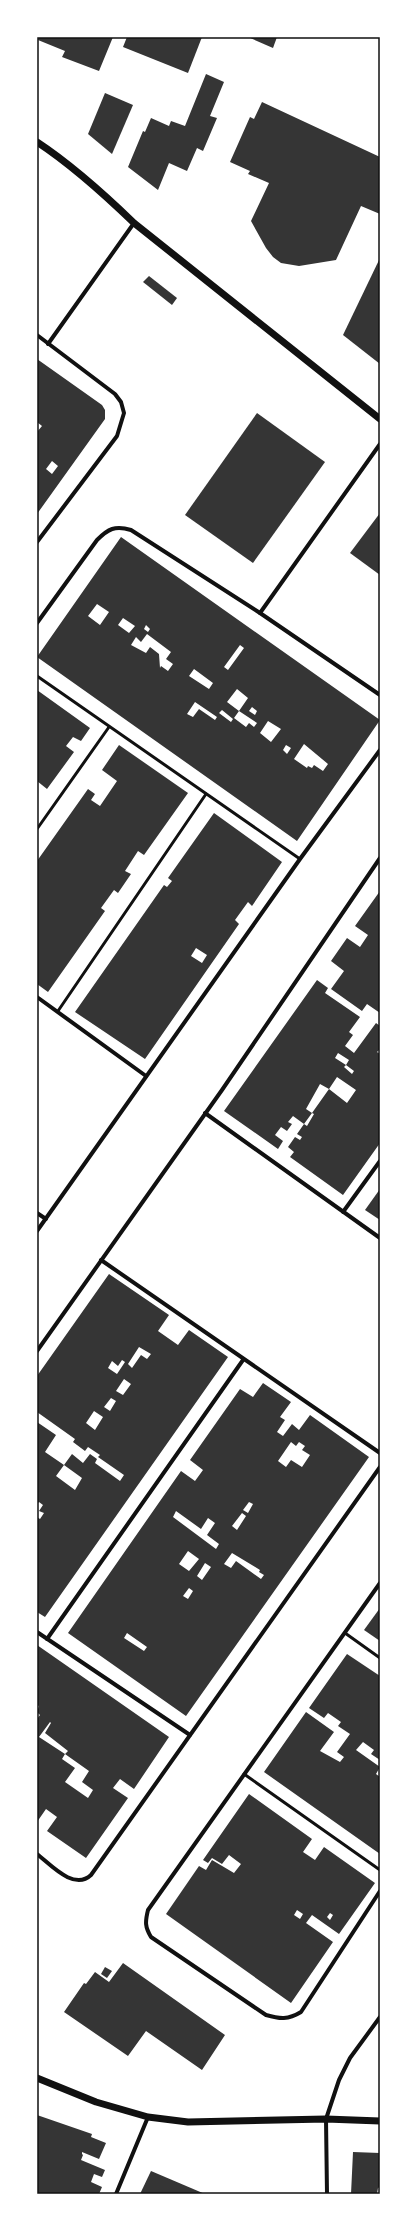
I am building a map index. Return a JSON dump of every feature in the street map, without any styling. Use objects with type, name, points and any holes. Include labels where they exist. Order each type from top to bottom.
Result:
[{"type":"street","points":[[37,142],[52,152],[109,199],[134,223],[380,419]]},
{"type":"street","points":[[48,344],[134,223]]},
{"type":"street","points":[[37,335],[115,394],[121,402],[124,412],[117,436],[37,542]]},
{"type":"street","points":[[260,613],[380,444]]},
{"type":"street","points":[[37,623],[97,540],[108,529],[120,527],[131,530],[260,613],[380,694]]},
{"type":"street","points":[[37,1231],[300,858],[380,750]]},
{"type":"street","points":[[37,1351],[205,1114],[380,858]]},
{"type":"street","points":[[37,997],[146,1076]]},
{"type":"street","points":[[205,1114],[380,1238]]},
{"type":"street","points":[[343,1212],[380,1161]]},
{"type":"street","points":[[37,1213],[46,1219]]},
{"type":"street","points":[[101,1260],[243,1360],[380,1453]]},
{"type":"street","points":[[47,1639],[243,1360]]},
{"type":"street","points":[[37,1854],[69,1878],[79,1881],[86,1880],[91,1875],[380,1467]]},
{"type":"street","points":[[380,1584],[148,1910],[145,1920],[146,1928],[151,1937],[266,2015],[280,2019],[291,2018],[301,2012],[380,1891]]},
{"type":"street","points":[[37,1632],[190,1735]]},
{"type":"street","points":[[327,2194],[326,2119],[339,2080],[350,2058],[380,2017]]},
{"type":"street","points":[[37,2078],[96,2102],[148,2116],[188,2122],[326,2119],[380,2121]]},
{"type":"street","points":[[116,2194],[148,2116]]},
{"type":"lane","points":[[37,676],[300,858]]},
{"type":"lane","points":[[37,829],[109,727]]},
{"type":"lane","points":[[58,1011],[206,794]]},
{"type":"lane","points":[[345,1633],[380,1658]]},
{"type":"lane","points":[[244,1774],[380,1870]]},
{"type":"building","points":[[39,37],[113,37],[99,71],[62,57],[65,51],[38,40]]},
{"type":"building","points":[[127,37],[202,37],[188,73],[123,47]]},
{"type":"building","points":[[248,37],[277,37],[273,48]]},
{"type":"building","points":[[206,74],[224,82],[210,116],[217,118],[203,151],[197,148],[187,171],[169,163],[158,190],[128,167],[143,131],[145,132],[151,118],[169,126],[171,121],[185,126]]},
{"type":"building","points":[[105,93],[133,105],[112,154],[88,134]]},
{"type":"building","points":[[262,102],[380,157],[380,214],[361,206],[336,260],[299,266],[281,263],[273,257],[266,248],[251,221],[269,183],[248,174],[250,171],[230,162],[250,117],[254,119]]},
{"type":"building","points":[[380,258],[380,364],[343,335]]},
{"type":"building","points":[[149,276],[177,298],[172,305],[143,282]]},
{"type":"building","points":[[37,359],[102,405],[105,410],[105,419],[37,514],[37,432],[42,426],[37,422]],"holes":[[[52,461],[58,466],[52,474],[46,469]]]},
{"type":"building","points":[[257,413],[325,462],[253,563],[185,515]]},
{"type":"building","points":[[380,513],[380,575],[350,553]]},
{"type":"building","points":[[121,537],[380,720],[297,841],[37,657]],"holes":[[[97,604],[109,612],[100,625],[88,616]],[[123,618],[135,626],[129,633],[118,625]],[[146,625],[150,629],[148,632],[144,629]],[[147,634],[171,652],[166,659],[173,664],[168,671],[161,666],[160,668],[159,654],[150,647],[146,653],[131,645],[136,637],[141,642]],[[240,645],[244,648],[228,670],[224,667]],[[194,669],[213,683],[209,689],[189,676]],[[237,689],[248,698],[239,711],[227,702]],[[195,702],[217,717],[215,720],[199,709],[193,717],[187,714]],[[252,707],[257,711],[255,715],[249,711]],[[222,710],[233,719],[231,722],[219,713]],[[239,711],[257,723],[254,727],[249,723],[246,727],[234,718]],[[268,721],[281,729],[271,742],[260,733]],[[304,744],[328,764],[323,771],[314,765],[312,768],[308,766],[307,768],[294,759]],[[286,745],[291,748],[287,754],[283,750]]]},
{"type":"building","points":[[37,690],[90,728],[81,741],[73,737],[66,746],[74,752],[47,789],[37,781]]},
{"type":"building","points":[[119,745],[188,793],[144,855],[138,851],[125,871],[131,874],[118,893],[114,890],[101,908],[105,911],[48,992],[37,984],[37,861],[88,789],[95,794],[91,800],[100,806],[117,781],[102,770]]},
{"type":"building","points":[[214,813],[282,862],[252,906],[248,902],[235,920],[239,924],[145,1059],[75,1012],[164,885],[167,887],[172,881],[168,878]],"holes":[[[196,948],[207,955],[202,963],[191,956]]]},
{"type":"building","points":[[380,891],[380,1013],[367,1004],[362,1011],[331,989],[344,971],[331,961],[347,938],[360,947],[368,935],[355,926]]},
{"type":"building","points":[[317,980],[328,988],[325,993],[360,1017],[349,1032],[353,1035],[345,1046],[354,1053],[376,1023],[380,1026],[380,1049],[377,1052],[380,1054],[380,1143],[343,1195],[290,1157],[294,1152],[288,1147],[295,1137],[300,1140],[302,1137],[297,1134],[304,1124],[293,1116],[288,1122],[292,1124],[287,1131],[281,1127],[275,1135],[283,1141],[278,1149],[224,1111]],"holes":[[[338,1053],[349,1060],[346,1065],[335,1058]],[[346,1065],[354,1071],[352,1074],[344,1067]],[[337,1077],[356,1090],[347,1103],[329,1089]],[[320,1084],[329,1089],[312,1113],[306,1109]],[[312,1113],[314,1114],[307,1126],[304,1124]]]},
{"type":"building","points":[[380,1189],[380,1220],[365,1210]]},
{"type":"building","points":[[109,1274],[169,1315],[158,1331],[178,1345],[189,1330],[228,1357],[45,1617],[37,1612],[37,1517],[40,1519],[44,1513],[39,1511],[43,1505],[39,1502],[37,1504],[37,1422],[56,1435],[45,1452],[64,1465],[72,1454],[83,1463],[90,1454],[97,1459],[95,1463],[120,1481],[124,1475],[98,1457],[100,1455],[88,1447],[85,1451],[73,1442],[75,1439],[37,1412],[37,1376]],"holes":[[[139,1347],[151,1354],[147,1359],[141,1355],[132,1368],[128,1364]],[[122,1360],[125,1362],[117,1374],[108,1368],[112,1361],[118,1366]],[[124,1379],[131,1384],[123,1395],[116,1391]],[[111,1398],[116,1401],[110,1411],[104,1407]],[[94,1411],[103,1417],[95,1430],[86,1423]],[[64,1465],[82,1478],[75,1490],[56,1476]]]},
{"type":"building","points":[[263,1383],[291,1402],[280,1417],[285,1420],[277,1432],[283,1436],[292,1424],[299,1430],[310,1415],[369,1457],[186,1716],[68,1633],[181,1471],[195,1481],[203,1470],[190,1460],[240,1389],[253,1397]],"holes":[[[291,1442],[296,1446],[299,1442],[305,1446],[302,1450],[310,1455],[302,1467],[291,1460],[286,1467],[278,1461]],[[249,1502],[253,1504],[248,1513],[243,1510]],[[176,1511],[201,1529],[208,1518],[215,1523],[207,1535],[219,1544],[216,1549],[173,1517]],[[242,1513],[246,1516],[237,1530],[232,1526]],[[188,1551],[199,1559],[189,1571],[179,1564]],[[232,1553],[260,1570],[259,1572],[264,1575],[261,1579],[236,1561],[231,1568],[224,1564]],[[205,1563],[211,1567],[202,1580],[197,1576]],[[189,1588],[193,1591],[188,1599],[183,1596]],[[127,1633],[147,1647],[144,1651],[124,1638]]]},
{"type":"building","points":[[380,1608],[380,1641],[364,1630]]},
{"type":"building","points":[[37,1645],[169,1737],[134,1789],[120,1779],[113,1788],[128,1798],[86,1858],[47,1831],[57,1817],[46,1809],[37,1822],[37,1719],[40,1715],[37,1712],[39,1706],[37,1705]],"holes":[[[50,1722],[51,1723],[45,1733],[68,1751],[65,1754],[39,1737]],[[65,1754],[89,1771],[82,1782],[93,1790],[88,1798],[65,1782],[75,1768],[62,1759]]]},
{"type":"building","points":[[347,1654],[380,1676],[380,1760],[371,1754],[374,1750],[363,1742],[356,1750],[380,1767],[376,1774],[380,1777],[380,1854],[264,1772],[306,1712],[334,1732],[320,1751],[340,1762],[344,1757],[337,1752],[350,1734],[338,1726],[341,1722],[328,1713],[324,1718],[309,1708]]},
{"type":"building","points":[[249,1794],[312,1839],[303,1852],[315,1860],[324,1847],[375,1883],[339,1934],[312,1915],[306,1923],[333,1942],[291,2003],[166,1914],[199,1866],[206,1870],[212,1860],[234,1873],[241,1864],[229,1855],[222,1864],[212,1858],[208,1863],[203,1860]],"holes":[[[297,1910],[303,1914],[300,1919],[294,1915]],[[330,1913],[333,1915],[330,1920],[327,1917]]]},
{"type":"building","points":[[123,1963],[225,2035],[202,2070],[146,2031],[128,2056],[64,2012],[84,1983],[86,1984],[95,1972],[109,1982]]},
{"type":"building","points":[[105,1967],[112,1971],[107,1978],[101,1974]]},
{"type":"building","points":[[37,2115],[92,2134],[91,2137],[106,2143],[99,2159],[82,2152],[83,2155],[81,2160],[105,2170],[102,2177],[94,2174],[91,2182],[102,2187],[99,2194],[37,2194]]},
{"type":"building","points":[[353,2152],[380,2153],[380,2187],[378,2188],[377,2194],[351,2194]]},
{"type":"building","points":[[151,2171],[205,2194],[140,2194]]}]
